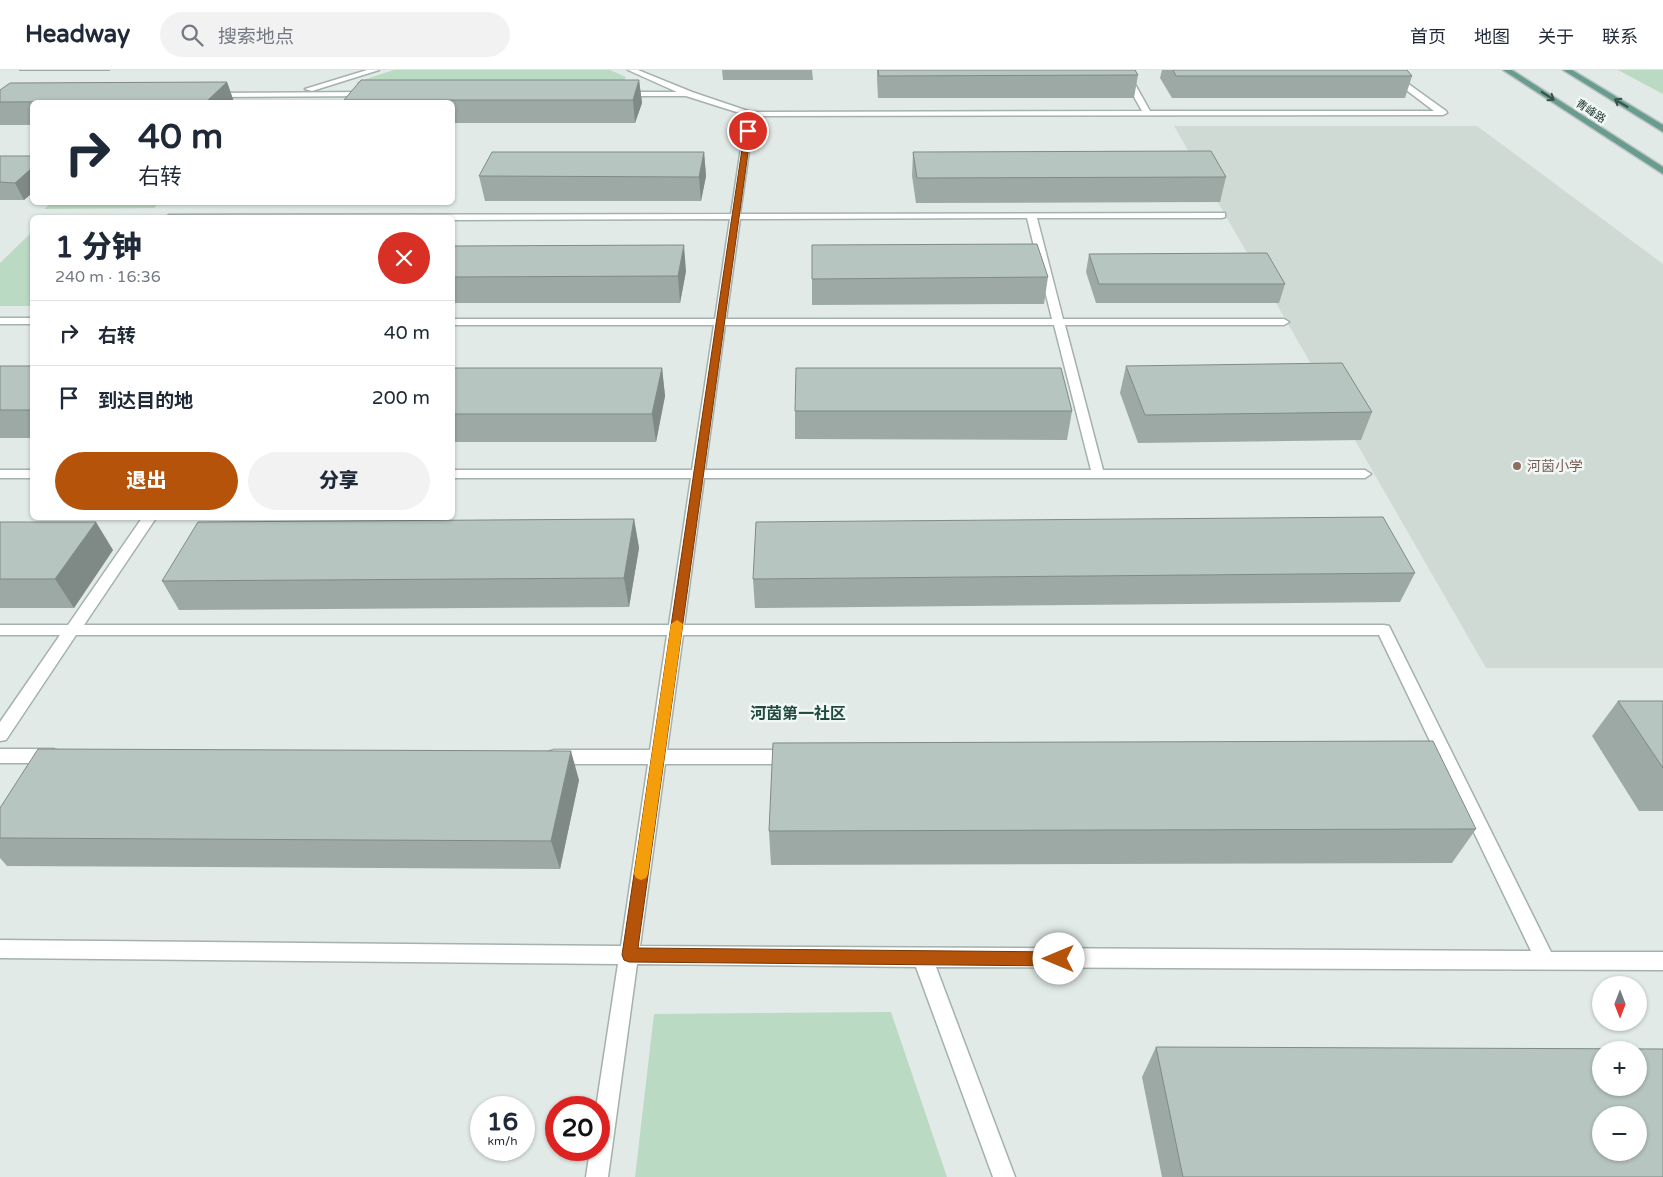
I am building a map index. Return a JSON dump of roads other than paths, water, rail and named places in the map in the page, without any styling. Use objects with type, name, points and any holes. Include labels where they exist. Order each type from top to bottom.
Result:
[{"type":"main road","name":"青峰路","points":[[1507,70],[1663,171]]},
{"type":"main road","name":"青峰路","points":[[1567,70],[1663,129]]},
{"type":"street","points":[[290,95],[375,70]]},
{"type":"street","points":[[632,70],[689,94],[750,114],[1443,113],[1384,70]]},
{"type":"street","points":[[1123,70],[1147,113]]},
{"type":"street","points":[[203,95],[380,94]]},
{"type":"street","points":[[609,94],[689,94]]},
{"type":"street","points":[[597,1177],[750,114]]},
{"type":"street","points":[[1031,215],[1098,474]]},
{"type":"street","points":[[455,217],[1222,215]]},
{"type":"street","points":[[0,321],[30,321]]},
{"type":"street","points":[[0,335],[13,321]]},
{"type":"street","points":[[455,322],[1284,322]]},
{"type":"street","points":[[0,474],[30,474]]},
{"type":"street","points":[[455,474],[1365,474]]},
{"type":"street","points":[[0,735],[148,520]]},
{"type":"street","points":[[0,630],[1384,630],[1546,960]]},
{"type":"street","points":[[0,756],[70,756]]},
{"type":"street","points":[[538,757],[808,757]]},
{"type":"street","points":[[1427,759],[1447,759]]},
{"type":"street","points":[[0,949],[923,958],[1663,961]]},
{"type":"street","points":[[923,958],[1004,1177]]},
{"type":"place","name":"河茵小学","points":[[1517,466]]},
{"type":"district","name":"河茵第一社区","points":[[798,713]]}]
